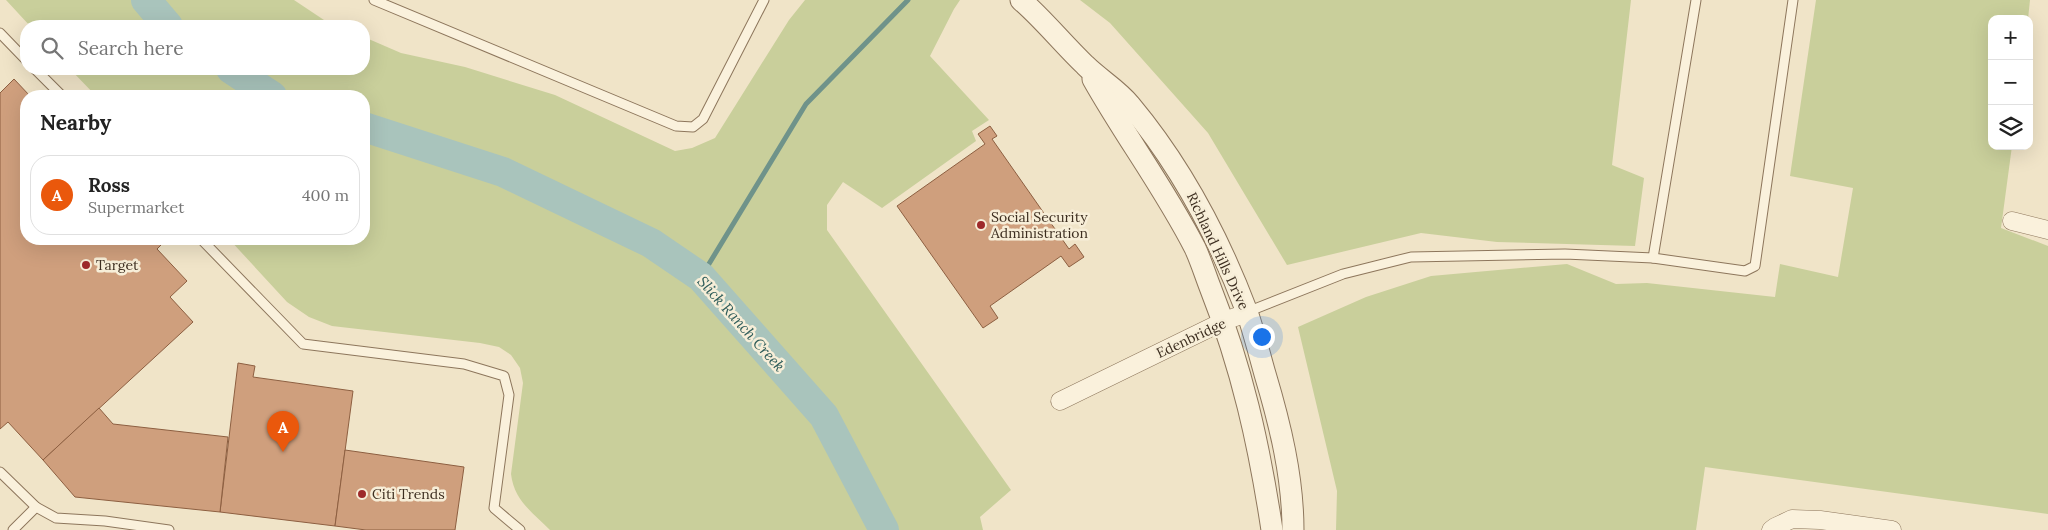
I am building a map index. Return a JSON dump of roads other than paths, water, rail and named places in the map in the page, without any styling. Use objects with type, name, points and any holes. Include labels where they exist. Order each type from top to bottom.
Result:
[{"type":"street","name":"Richland Hills Drive","points":[[1021,0],[1085,66],[1129,103],[1162,145],[1183,178],[1210,228],[1247,312],[1277,412],[1290,485],[1293,530]]},
{"type":"street","name":"Richland Hills Drive","points":[[1085,66],[1114,116],[1147,166],[1195,250],[1224,321],[1252,419],[1272,530]]},
{"type":"street","points":[[2012,221],[2048,230]]},
{"type":"street","name":"Edenbridge","points":[[1060,401],[1224,321],[1247,312]]},
{"type":"street","points":[[1771,530],[1775,526],[1792,519],[1820,520],[1892,530]]},
{"type":"lane","points":[[374,0],[676,126],[693,128],[703,119],[764,0]]},
{"type":"lane","points":[[1653,258],[1696,0]]},
{"type":"lane","name":"Edenbridge","points":[[1247,312],[1343,274],[1411,257],[1565,254],[1653,258],[1745,271],[1755,266],[1793,0]]},
{"type":"lane","points":[[0,33],[20,54]]},
{"type":"lane","points":[[41,75],[56,90]]},
{"type":"lane","points":[[207,245],[303,344],[464,364],[504,376],[509,395],[494,508],[517,529]]},
{"type":"lane","points":[[0,472],[36,507],[56,518],[104,521],[170,530]]},
{"type":"lane","points":[[13,530],[36,507]]},
{"type":"waterway","name":"Slick Ranch Creek","points":[[146,0],[163,20]]},
{"type":"waterway","points":[[701,277],[806,104],[908,0]]},
{"type":"waterway","name":"Slick Ranch Creek","points":[[240,75],[263,90]]},
{"type":"waterway","name":"Slick Ranch Creek","points":[[370,129],[503,172],[651,243],[701,277],[824,416],[884,530]]},
{"type":"place","name":"Social Security Administration","points":[[981,225]]},
{"type":"place","name":"Target","points":[[86,265]]},
{"type":"place","name":"Ross","points":[[283,452]]},
{"type":"place","name":"Citi Trends","points":[[362,494]]}]
